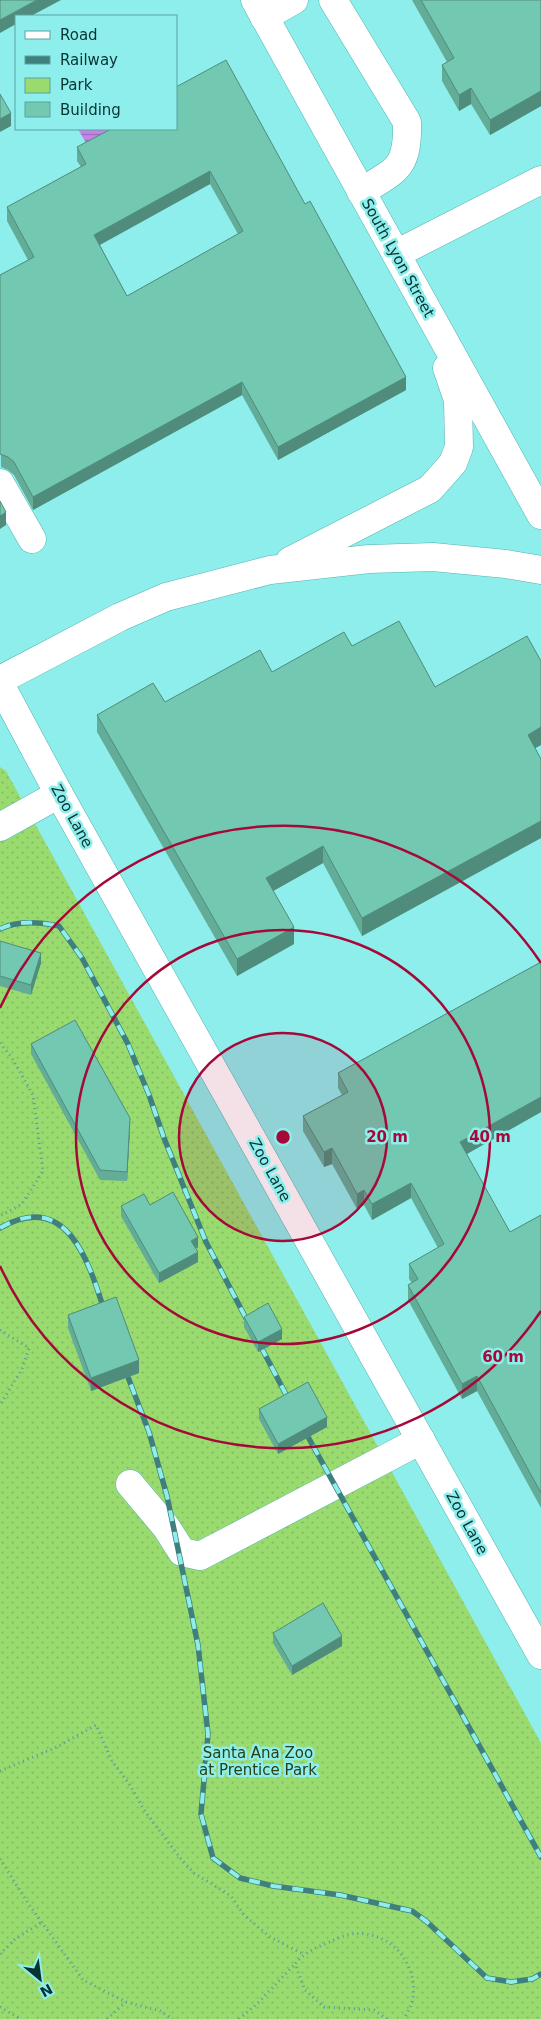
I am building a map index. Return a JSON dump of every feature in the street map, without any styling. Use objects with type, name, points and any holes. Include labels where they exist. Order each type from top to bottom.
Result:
[{"type":"street","points":[[259,8],[294,0]]},
{"type":"street","points":[[333,0],[407,122],[406,143],[402,162],[396,170],[361,192]]},
{"type":"street","name":"South Lyon Street","points":[[259,8],[541,515]]},
{"type":"street","points":[[396,254],[541,180]]},
{"type":"street","points":[[270,570],[430,489],[452,463],[459,447],[458,400],[431,318]]},
{"type":"street","points":[[0,483],[32,539]]},
{"type":"street","points":[[0,682],[120,617],[166,597],[270,570],[369,558],[433,557],[506,564],[541,570]]},
{"type":"street","name":"Zoo Lane","points":[[0,682],[59,794],[541,1655]]},
{"type":"street","points":[[0,828],[59,794]]},
{"type":"street","points":[[130,1484],[166,1528],[182,1552],[200,1556],[421,1440]]},
{"type":"path","points":[[0,1043],[12,1058],[33,1095],[43,1171],[22,1204],[0,1216]]},
{"type":"path","points":[[0,1330],[29,1348],[22,1369],[0,1405]]},
{"type":"path","points":[[0,1771],[57,1747],[96,1725],[112,1760],[130,1785],[144,1810],[181,1859],[194,1873],[230,1896],[244,1915],[270,1937],[303,1954]]},
{"type":"path","points":[[0,1859],[83,1980],[126,2002],[160,2011],[173,2019]]},
{"type":"path","points":[[0,1954],[15,1939],[42,1922]]},
{"type":"path","points":[[239,2019],[257,2004],[303,1954],[351,1934],[377,1935],[402,1953],[412,1973],[413,1998],[404,2019]]},
{"type":"path","points":[[295,1964],[305,1990],[324,2007],[374,2010],[388,2019]]},
{"type":"path","points":[[107,2019],[126,2002]]},
{"type":"path","points":[[0,2007],[21,2019]]},
{"type":"green space","name":"Santa Ana Zoo at Prentice Park","points":[[0,767],[6,771],[541,1743],[541,2019],[0,2019]]},
{"type":"shaded area","points":[[79,130],[110,130],[86,143]]},
{"type":"building","points":[[0,0],[37,0],[0,20]]},
{"type":"building","points":[[421,0],[541,0],[541,91],[490,120],[471,88],[459,95],[442,65],[454,58]]},
{"type":"building","points":[[226,60],[305,204],[310,201],[406,377],[278,447],[242,382],[33,497],[14,462],[0,454],[0,275],[34,257],[7,207],[86,164],[77,147],[109,130],[178,130],[178,86]],"holes":[[[210,171],[243,231],[127,296],[94,235]]]},
{"type":"building","points":[[0,94],[11,113],[0,119]]},
{"type":"building","points":[[0,501],[6,512],[0,516]]},
{"type":"building","points":[[399,621],[435,687],[527,636],[541,661],[541,727],[528,735],[541,759],[541,821],[362,918],[323,846],[266,878],[294,927],[237,959],[97,715],[153,683],[165,702],[260,650],[272,672],[344,632],[352,646]]},
{"type":"building","points":[[0,941],[41,953],[31,985],[0,976]]},
{"type":"building","points":[[541,962],[541,1097],[460,1142],[510,1232],[541,1215],[541,1493],[477,1376],[462,1384],[408,1285],[418,1279],[409,1264],[444,1244],[411,1183],[372,1204],[364,1190],[357,1194],[332,1148],[324,1152],[303,1116],[348,1092],[338,1073]]},
{"type":"building","points":[[75,1020],[130,1118],[127,1172],[100,1170],[31,1044]]},
{"type":"building","points":[[173,1192],[198,1237],[191,1241],[198,1252],[159,1273],[121,1206],[144,1194],[150,1205]]},
{"type":"building","points":[[116,1297],[139,1360],[91,1378],[68,1315]]},
{"type":"building","points":[[268,1303],[282,1329],[258,1342],[244,1317]]},
{"type":"building","points":[[308,1382],[327,1417],[278,1444],[259,1409]]},
{"type":"building","points":[[323,1603],[342,1636],[292,1666],[273,1633]]},
{"type":"railway","points":[[0,929],[14,924],[29,923],[59,926],[82,958],[128,1044],[206,1242],[292,1406]]},
{"type":"railway","points":[[0,1228],[24,1218],[43,1218],[60,1225],[73,1238],[84,1256],[106,1316]]},
{"type":"railway","points":[[123,1364],[149,1432],[167,1496],[198,1645],[208,1734],[201,1814],[213,1858],[240,1878],[273,1886],[340,1895],[412,1911],[426,1921],[487,1978],[511,1982],[532,1979],[541,1974]]},
{"type":"railway","points":[[302,1426],[541,1857]]}]
